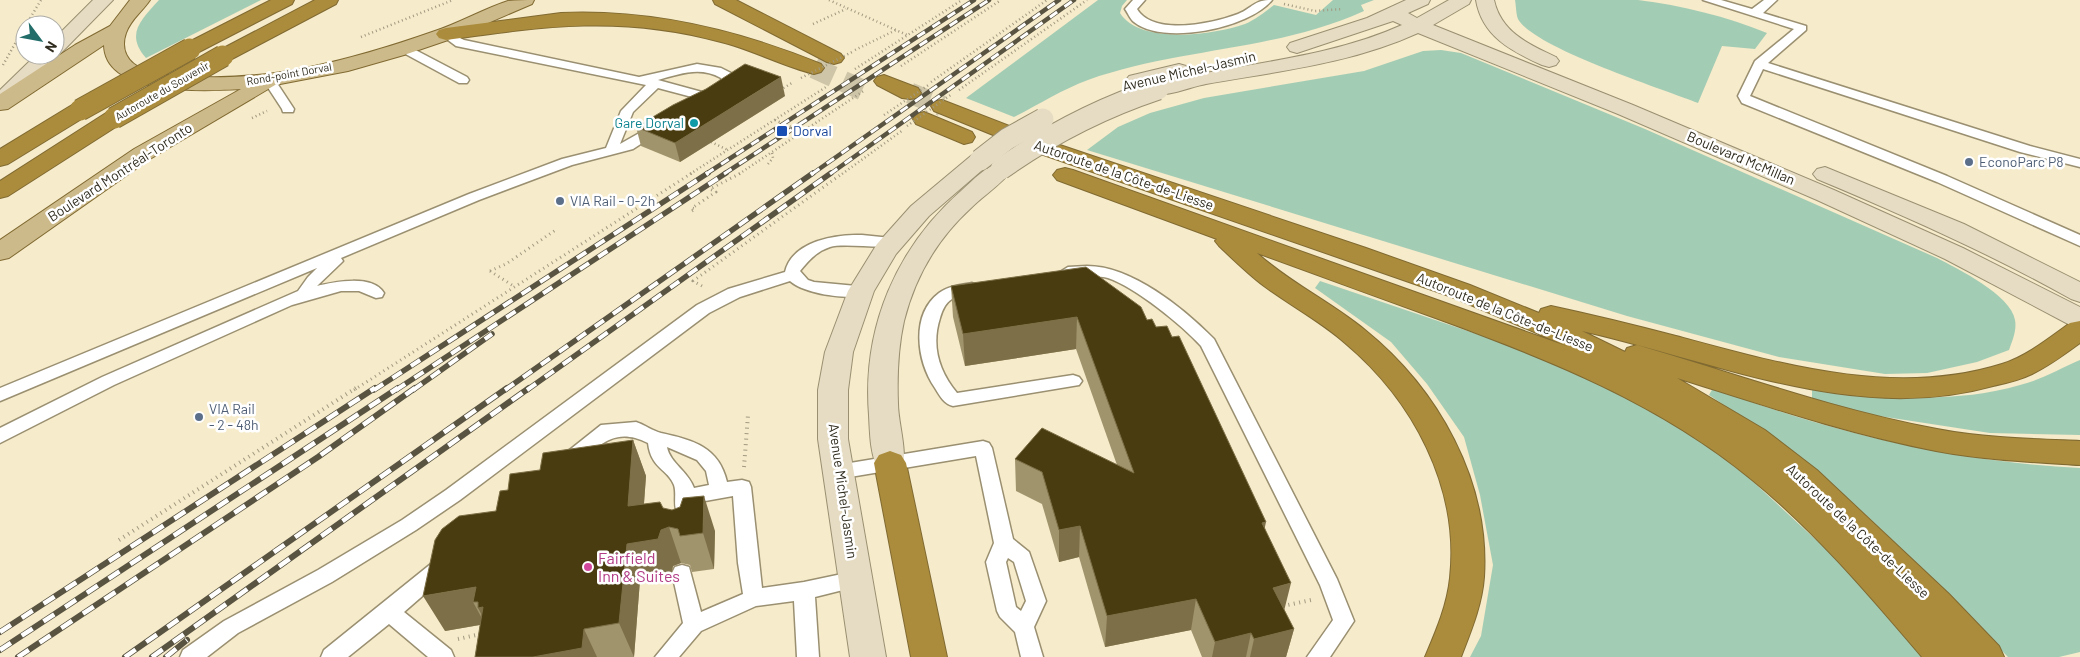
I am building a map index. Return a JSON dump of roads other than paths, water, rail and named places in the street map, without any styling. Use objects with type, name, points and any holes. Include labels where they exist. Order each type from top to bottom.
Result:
[{"type":"highway","name":"Autoroute du Souvenir","points":[[0,159],[80,110],[190,49],[285,0]]},
{"type":"highway","name":"Autoroute du Souvenir","points":[[0,190],[114,118],[223,56],[329,0]]},
{"type":"highway","points":[[722,0],[834,58]]},
{"type":"highway","points":[[446,34],[546,20],[594,18],[642,21],[730,36],[768,48],[808,73]]},
{"type":"highway","points":[[876,87],[896,104]]},
{"type":"highway","name":"Autoroute de la Côte-de-Liesse","points":[[1945,657],[1862,566],[1790,496],[1738,452],[1664,405],[1607,375],[1534,344],[1001,152],[931,106],[1031,144],[1473,296],[1567,334],[1680,392],[1731,423],[1781,458],[1863,530],[1986,657]]},
{"type":"highway","points":[[1218,231],[1269,277],[1334,320],[1378,357],[1412,396],[1434,429],[1459,490],[1464,510],[1468,557],[1457,624],[1443,657]]},
{"type":"highway","points":[[1473,296],[1630,333],[1780,374],[1820,381],[1895,388],[1935,387],[1988,380],[2014,371],[2080,330]]},
{"type":"highway","points":[[1567,334],[1806,408],[1876,427],[1972,445],[2017,450],[2080,452]]},
{"type":"highway","points":[[890,463],[929,657]]},
{"type":"main road","points":[[65,39],[104,0]]},
{"type":"main road","points":[[0,103],[82,49],[117,30],[141,0]]},
{"type":"main road","name":"Rond-point Dorval","points":[[117,30],[113,46],[119,61],[125,68],[145,77],[194,84],[269,80],[342,65],[404,48],[446,34],[525,0]]},
{"type":"main road","points":[[1413,13],[1462,0]]},
{"type":"main road","points":[[1485,0],[1490,19],[1502,34],[1512,42],[1539,57],[1617,91]]},
{"type":"main road","name":"Avenue Michel-Jasmin","points":[[890,463],[883,430],[883,380],[888,337],[901,293],[915,260],[940,225],[967,197],[1007,140],[1054,112],[1136,80],[1302,45],[1413,13]]},
{"type":"main road","name":"Avenue Michel-Jasmin","points":[[868,657],[832,434],[833,390],[843,335],[861,291],[891,243],[920,211],[990,164],[1078,119],[1158,88],[1332,56],[1384,40],[1413,13]]},
{"type":"main road","name":"Boulevard McMillan","points":[[1413,13],[1617,91],[1898,204],[2016,259],[2080,293]]},
{"type":"main road","name":"Boulevard McMillan","points":[[1413,13],[1690,137],[1886,221],[1989,269],[2080,319]]},
{"type":"main road","points":[[0,103],[38,65]]},
{"type":"main road","name":"Boulevard Montréal-Toronto","points":[[0,252],[140,156],[191,125],[233,104],[269,80]]},
{"type":"lane","points":[[1139,0],[1132,9],[1140,20],[1151,26],[1179,29],[1205,26],[1237,18],[1272,1]]},
{"type":"lane","points":[[1709,0],[1802,28],[1759,64],[1744,96],[1752,103],[1883,154],[2080,241]]},
{"type":"lane","points":[[1755,13],[1771,0]]},
{"type":"lane","points":[[446,34],[460,43],[679,88],[698,95],[699,100],[689,110]]},
{"type":"lane","points":[[404,48],[463,80]]},
{"type":"lane","points":[[1759,64],[2025,148],[2080,163]]},
{"type":"lane","points":[[639,80],[698,67],[710,68],[727,76],[729,84],[725,90],[676,118]]},
{"type":"lane","points":[[269,80],[288,109]]},
{"type":"lane","points":[[612,149],[621,118],[631,103],[657,83]]},
{"type":"lane","points":[[0,394],[474,197],[567,162],[628,146],[655,130]]},
{"type":"lane","points":[[861,291],[805,285],[798,282],[792,271],[801,259],[826,242],[845,238],[891,243]]},
{"type":"lane","points":[[303,296],[319,273],[355,246]]},
{"type":"lane","points":[[1054,274],[1094,270],[1118,276],[1195,330],[1208,343],[1330,585],[1344,621],[1318,657]]},
{"type":"lane","points":[[192,657],[231,627],[325,576],[431,510],[703,309],[734,293],[793,275]]},
{"type":"lane","points":[[0,436],[102,383],[303,296],[329,288],[348,285],[365,287],[376,293]]},
{"type":"lane","points":[[985,286],[947,295],[941,299],[930,322],[927,348],[934,374],[943,389],[954,400],[1073,381]]},
{"type":"lane","points":[[553,474],[607,430],[636,429],[658,439],[675,441],[704,455],[715,468],[720,491]]},
{"type":"lane","points":[[658,439],[657,449],[661,459],[682,481],[685,497],[684,526]]},
{"type":"lane","points":[[838,472],[983,448],[1004,543],[996,562],[1007,611],[1024,627],[1032,657]]},
{"type":"lane","points":[[685,497],[742,487],[748,562],[754,598]]},
{"type":"lane","points":[[1004,543],[1022,558],[1036,601],[1024,627]]},
{"type":"lane","points":[[332,657],[389,612],[457,553]]},
{"type":"lane","points":[[682,573],[694,625]]},
{"type":"lane","points":[[666,657],[694,625],[754,598],[804,591],[856,579]]},
{"type":"lane","points":[[804,591],[808,657]]},
{"type":"lane","points":[[389,612],[446,649]]},
{"type":"tunnel","points":[[814,68],[867,92]]},
{"type":"tunnel","points":[[910,93],[942,106]]},
{"type":"railway","points":[[706,174],[974,0]]},
{"type":"railway","points":[[724,174],[989,0]]},
{"type":"railway","points":[[812,174],[1059,0]]},
{"type":"railway","points":[[830,174],[1074,0]]},
{"type":"railway","points":[[374,390],[708,173]]},
{"type":"railway","points":[[396,390],[726,173]]},
{"type":"railway","points":[[505,390],[813,173]]},
{"type":"railway","points":[[527,390],[831,173]]},
{"type":"railway","points":[[413,390],[492,334]]},
{"type":"railway","points":[[0,632],[375,388]]},
{"type":"railway","points":[[0,650],[398,388]]},
{"type":"railway","points":[[18,657],[318,457],[415,388]]},
{"type":"railway","points":[[125,657],[507,388]]},
{"type":"railway","points":[[152,657],[529,388]]},
{"type":"railway","points":[[166,657],[187,640]]},
{"type":"place","name":"Gare Dorval","points":[[694,123]]},
{"type":"place","name":"Dorval","points":[[782,131]]},
{"type":"place","name":"EconoParc P8","points":[[1969,162]]},
{"type":"place","name":"VIA Rail - 0-2h","points":[[560,201]]},
{"type":"place","name":"VIA Rail - 2 - 48h","points":[[199,417]]},
{"type":"place","name":"Fairfield Inn & Suites","points":[[588,567]]}]
